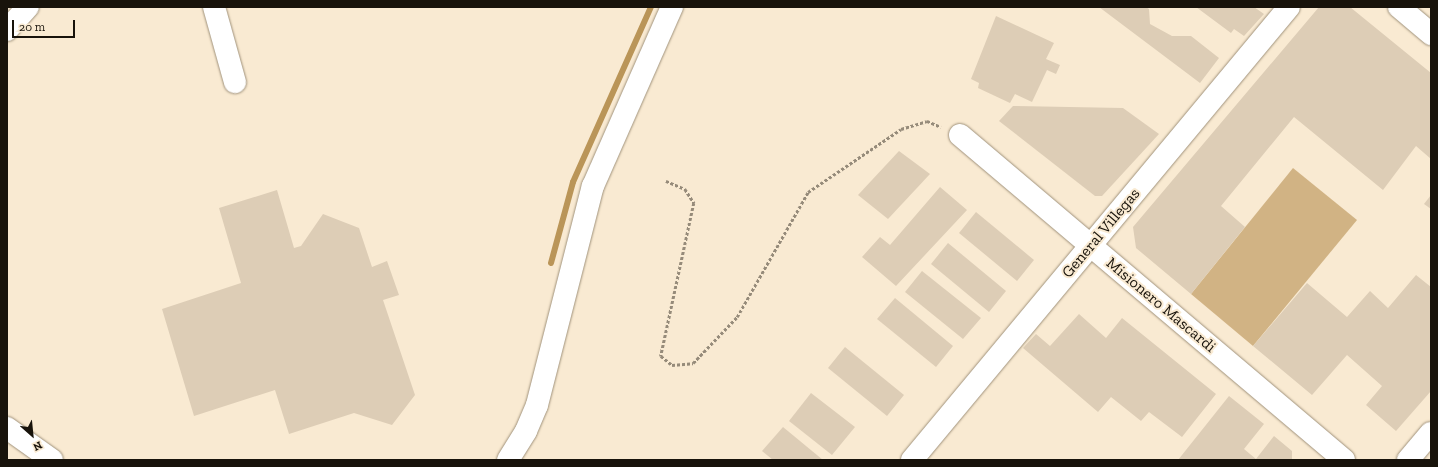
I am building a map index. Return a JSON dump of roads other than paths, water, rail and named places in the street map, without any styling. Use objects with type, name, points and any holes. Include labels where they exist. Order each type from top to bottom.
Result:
[{"type":"street","points":[[7,30],[28,7]]},
{"type":"street","points":[[214,7],[235,82]]},
{"type":"street","points":[[508,460],[526,431],[536,405],[593,186],[672,7]]},
{"type":"street","name":"General Villegas","points":[[912,460],[1289,7]]},
{"type":"street","points":[[1399,7],[1431,34]]},
{"type":"street","name":"Misionero Mascardi","points":[[960,135],[1344,460]]},
{"type":"street","points":[[7,428],[52,460]]},
{"type":"street","points":[[1408,460],[1431,433]]},
{"type":"waterway","points":[[551,263],[573,182],[651,7]]}]
